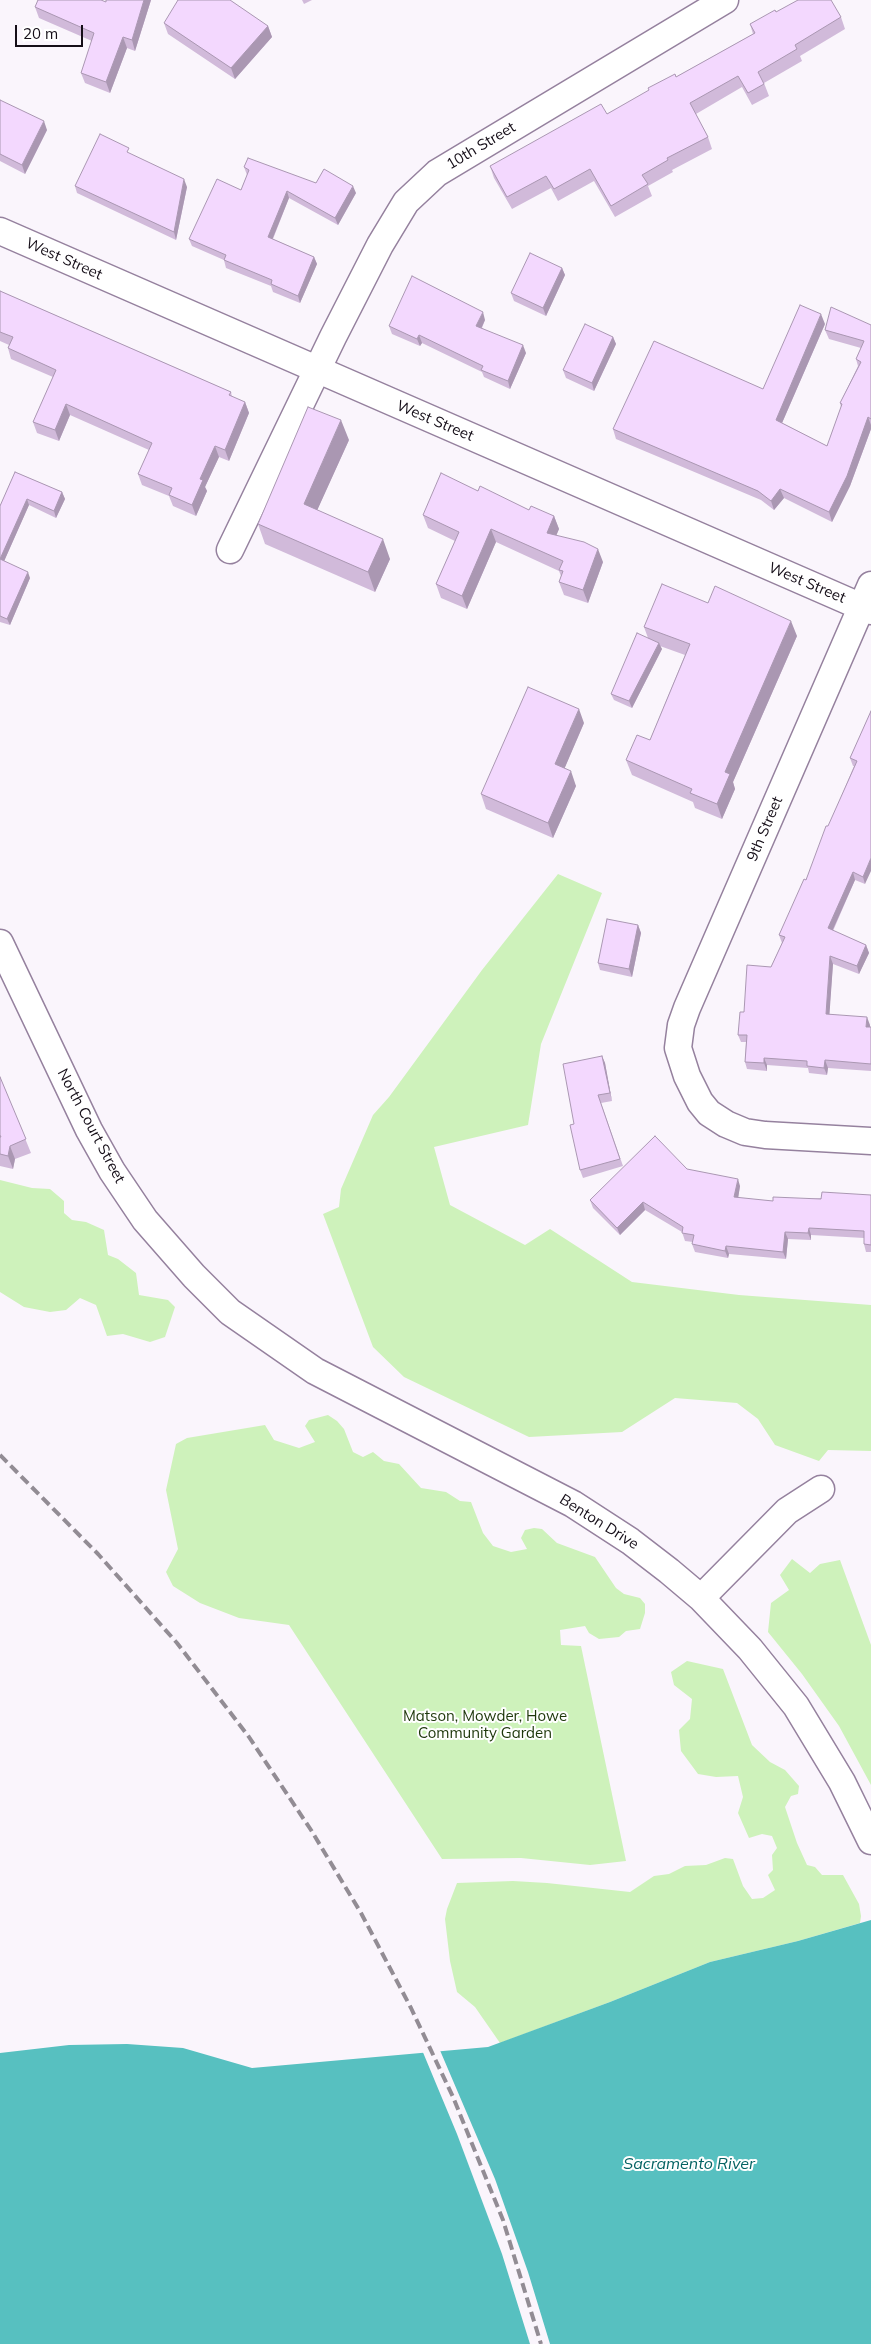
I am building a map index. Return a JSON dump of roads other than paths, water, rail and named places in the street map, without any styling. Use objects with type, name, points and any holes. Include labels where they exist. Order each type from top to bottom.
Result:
[{"type":"street","name":"10th Street","points":[[230,550],[333,337],[384,238],[406,202],[424,184],[445,168],[725,0]]},
{"type":"street","name":"West Street","points":[[0,231],[318,371],[868,601]]},
{"type":"street","name":"9th Street","points":[[868,601],[687,1008],[681,1026],[678,1048],[687,1076],[700,1102],[709,1113],[726,1124],[745,1132],[765,1135],[871,1141]]},
{"type":"street","name":"North Court Street","points":[[0,943],[90,1130],[112,1171],[145,1220],[194,1276],[230,1312]]},
{"type":"street","name":"Benton Drive","points":[[230,1312],[315,1371],[341,1386],[534,1483],[580,1509],[642,1549],[701,1598],[750,1649],[796,1706],[838,1775],[871,1841]]},
{"type":"street","points":[[701,1598],[787,1511],[820,1489]]},
{"type":"water","name":"Sacramento River","points":[[871,1920],[871,2344],[0,2344],[0,2053],[69,2045],[127,2044],[183,2048],[252,2068],[488,2047],[610,2002],[710,1962],[798,1941]]},
{"type":"railway","points":[[0,1455],[98,1554],[177,1643],[249,1737],[311,1830],[361,1913],[411,2008],[453,2097],[503,2220],[541,2344]]},
{"type":"park label","name":"Matson, Mowder, Howe Community Garden","points":[[485,1724]]}]
